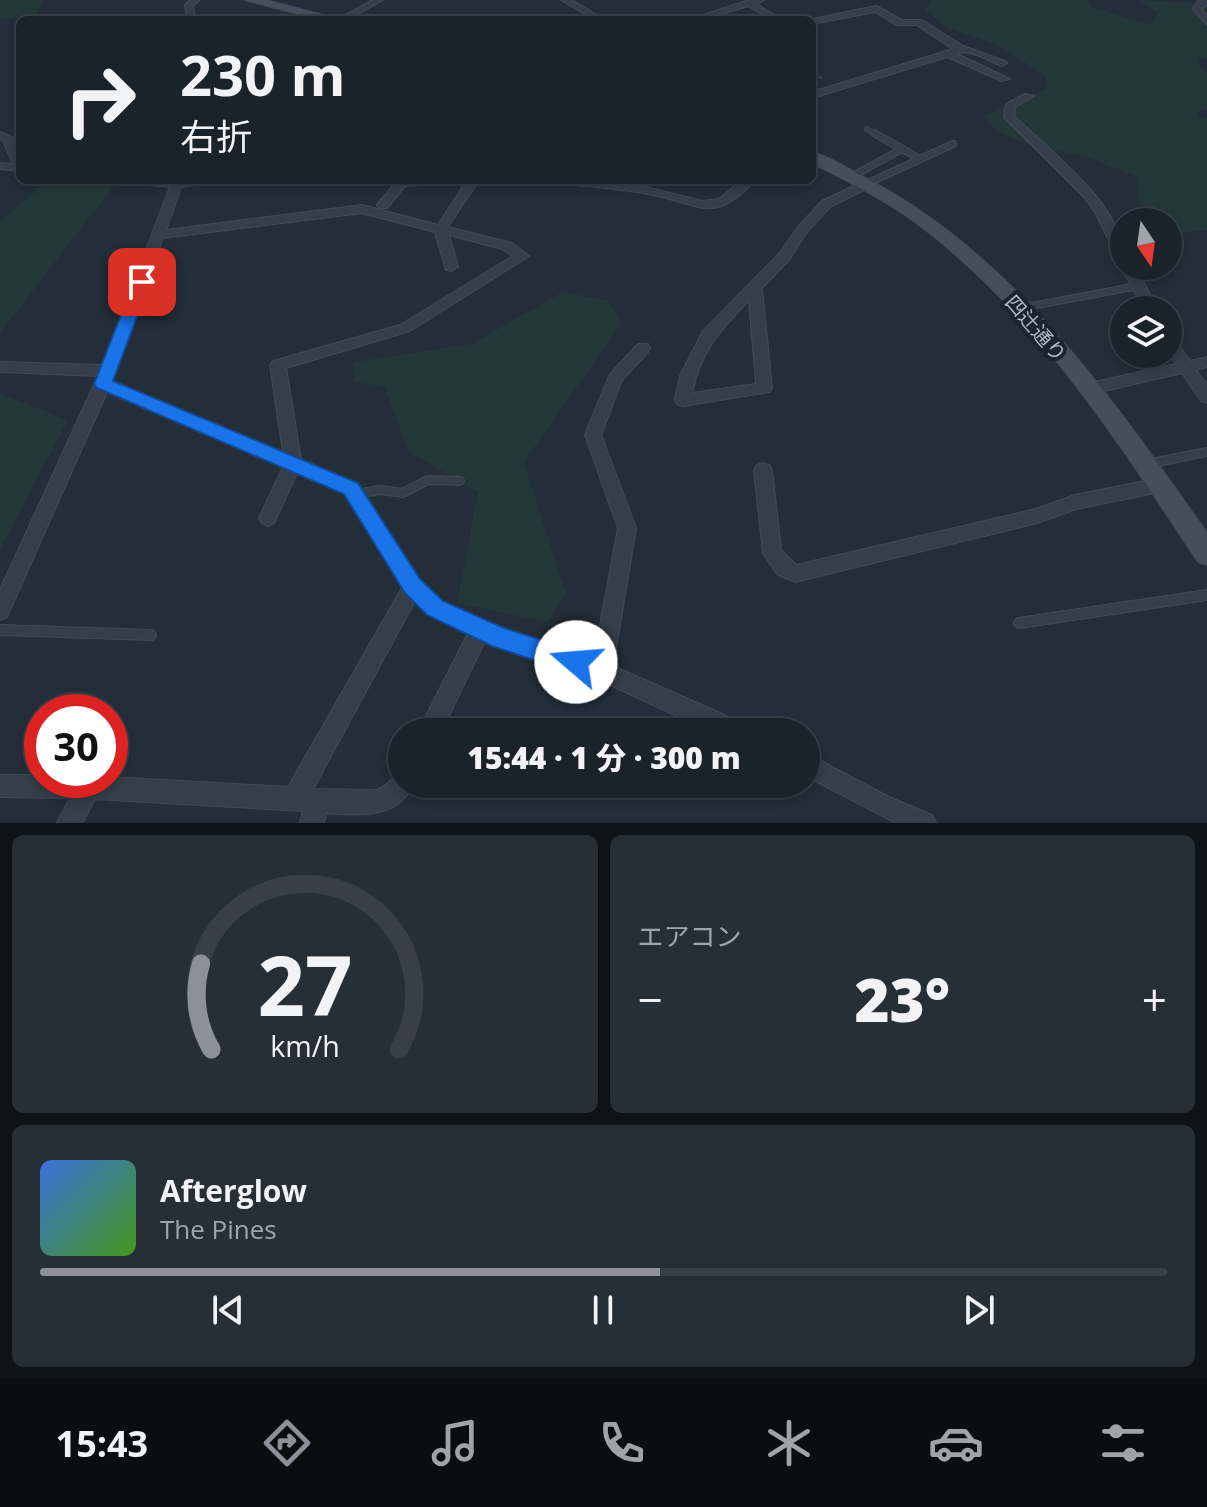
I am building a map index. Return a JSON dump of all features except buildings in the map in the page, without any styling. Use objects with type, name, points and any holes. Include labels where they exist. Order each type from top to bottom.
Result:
[{"type":"street","points":[[251,0],[321,16]]},
{"type":"street","points":[[346,16],[379,0]]},
{"type":"street","points":[[565,0],[595,16]]},
{"type":"street","points":[[705,16],[760,0]]},
{"type":"street","points":[[1207,2],[1201,2],[1197,9],[1207,21]]},
{"type":"street","points":[[749,3],[772,16]]},
{"type":"street","points":[[816,20],[876,9],[900,23],[919,22],[954,52],[1005,79]]},
{"type":"street","points":[[816,94],[954,52],[971,50],[1002,63]]},
{"type":"street","points":[[1029,96],[1010,106],[1009,117],[1087,193],[1110,229]]},
{"type":"street","points":[[0,135],[8,138],[16,158]]},
{"type":"street","name":"四辻通り","points":[[816,159],[859,180],[926,222],[986,273],[1020,308],[1087,389],[1146,465],[1207,554]]},
{"type":"street","points":[[755,288],[764,388],[683,400],[688,376],[708,334],[784,257],[802,230],[826,204],[859,180]]},
{"type":"street","points":[[0,611],[106,378],[177,184]]},
{"type":"street","points":[[383,205],[400,184]]},
{"type":"street","points":[[451,267],[441,229],[470,184]]},
{"type":"street","points":[[593,184],[669,195],[679,202],[713,205],[723,202],[744,184]]},
{"type":"street","points":[[669,195],[673,184]]},
{"type":"street","points":[[159,235],[362,209],[507,246],[522,256],[405,328],[278,365],[293,464],[268,518]]},
{"type":"street","points":[[1135,280],[1143,296]]},
{"type":"street","points":[[602,671],[627,528],[593,435],[615,378],[643,348]]},
{"type":"street","points":[[1182,362],[1207,397]]},
{"type":"street","points":[[1087,389],[1207,362]]},
{"type":"street","points":[[0,367],[106,378],[351,488],[413,586],[435,608],[480,630],[602,671],[706,718]]},
{"type":"street","points":[[763,470],[772,553],[784,568],[795,574],[1037,516],[1075,502],[1160,485]]},
{"type":"street","points":[[308,807],[413,586]]},
{"type":"street","points":[[436,718],[480,630]]},
{"type":"street","points":[[820,772],[922,823]]},
{"type":"street","points":[[0,786],[24,786]]},
{"type":"street","points":[[128,791],[308,807],[379,803],[392,798]]},
{"type":"street","points":[[69,823],[83,798]]},
{"type":"lane","points":[[867,129],[920,159]]},
{"type":"lane","points":[[859,180],[953,144]]},
{"type":"lane","points":[[859,180],[902,149]]},
{"type":"lane","points":[[1020,308],[1138,286]]},
{"type":"lane","points":[[1146,465],[1207,452]]},
{"type":"lane","points":[[354,494],[381,490],[403,493],[428,480],[460,481]]},
{"type":"lane","points":[[1019,623],[1207,595]]},
{"type":"lane","points":[[0,630],[151,635]]},
{"type":"shaded area","points":[[0,0],[45,0],[36,14],[0,20]]},
{"type":"shaded area","points":[[931,0],[1087,0],[1091,7],[1151,25],[1158,13],[1139,0],[1207,4],[1207,58],[1198,58],[1200,67],[1207,72],[1207,109],[1199,111],[1197,117],[1207,118],[1207,230],[1182,232],[1182,208],[1140,208],[1136,176],[1088,158],[1031,145],[1003,134],[985,116],[1045,89],[1046,76],[1000,46],[950,29],[925,10]]},
{"type":"shaded area","points":[[43,184],[115,184],[0,333],[0,222]]},
{"type":"shaded area","points":[[563,292],[608,301],[621,324],[524,462],[566,594],[548,622],[457,603],[478,492],[408,451],[385,387],[355,382],[354,362],[471,344]]},
{"type":"shaded area","points":[[0,394],[68,420],[0,549]]},
{"type":"route","points":[[142,282],[103,384],[351,488],[413,586],[435,608],[500,638],[576,662]]}]
